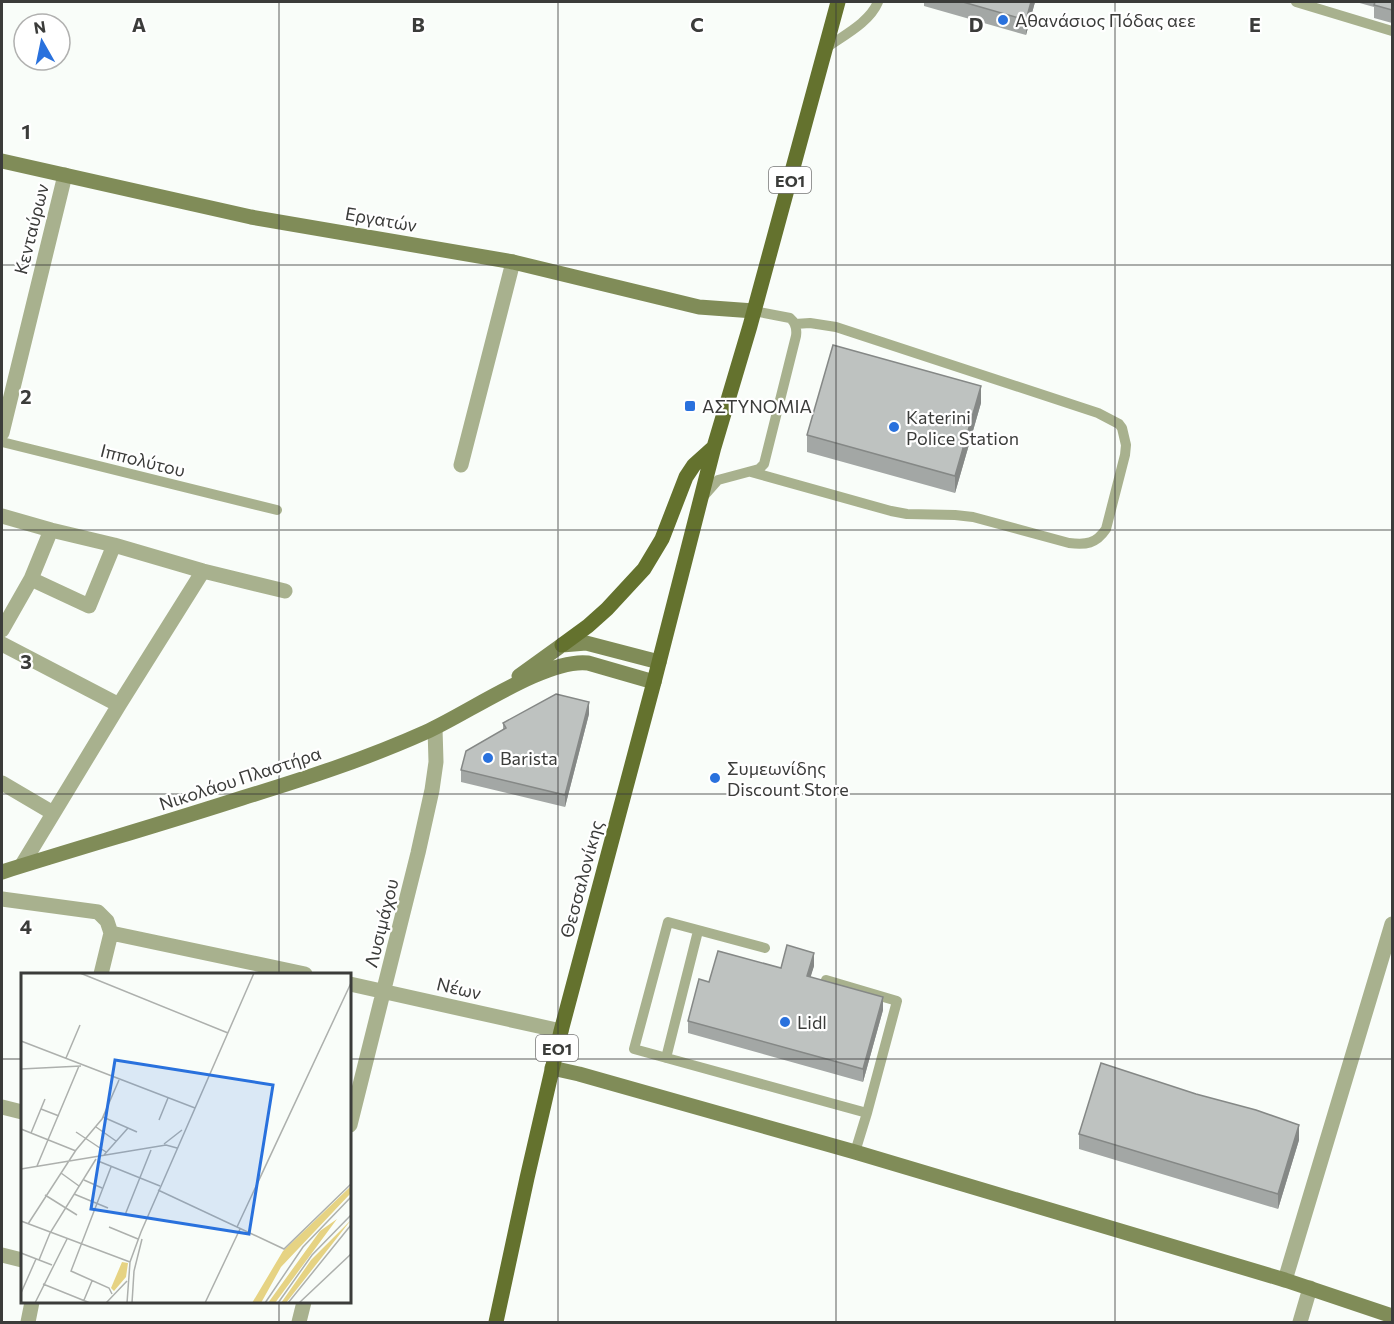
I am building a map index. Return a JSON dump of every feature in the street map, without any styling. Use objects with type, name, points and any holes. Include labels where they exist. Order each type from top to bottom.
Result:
[{"type":"main road","name":"ΕΟ1","points":[[714,447],[729,402],[838,2]]},
{"type":"main road","name":"Θεσσαλονίκης","points":[[496,1323],[561,1031],[714,447]]},
{"type":"main road","points":[[562,645],[607,609],[644,569],[662,539],[686,477],[694,465],[714,447]]},
{"type":"street","name":"Εργατών","points":[[2,161],[251,217],[513,262],[699,307],[754,311]]},
{"type":"street","name":"Κενταύρων","points":[[2,433],[64,175]]},
{"type":"street","points":[[461,465],[513,262]]},
{"type":"street","points":[[2,516],[285,591]]},
{"type":"street","points":[[2,630],[31,579],[51,530]]},
{"type":"street","points":[[31,579],[89,606],[114,545]]},
{"type":"street","points":[[22,866],[52,813],[203,571]]},
{"type":"street","points":[[562,645],[586,643],[659,662]]},
{"type":"street","points":[[2,644],[119,705]]},
{"type":"street","name":"Νικολάου Πλαστήρα","points":[[482,703],[562,645]]},
{"type":"street","name":"Νικολάου Πλαστήρα","points":[[2,872],[334,769],[435,728],[545,671],[564,665],[580,662],[596,665],[654,682]]},
{"type":"street","name":"Λυσιμάχου","points":[[351,1121],[432,790],[436,762],[435,728]]},
{"type":"street","points":[[2,783],[52,813]]},
{"type":"street","points":[[2,899],[98,912],[107,921],[111,933],[101,973]]},
{"type":"street","points":[[1285,1280],[1392,924]]},
{"type":"street","points":[[111,933],[296,973]]},
{"type":"street","name":"Νέων","points":[[351,984],[561,1031]]},
{"type":"street","points":[[552,1068],[855,1152],[1285,1280],[1392,1316]]},
{"type":"street","points":[[2,1107],[21,1112]]},
{"type":"street","points":[[2,1255],[21,1260]]},
{"type":"street","points":[[1300,1323],[1310,1288]]},
{"type":"street","points":[[28,1323],[32,1303]]},
{"type":"street","points":[[299,1323],[304,1303]]},
{"type":"lane","points":[[826,48],[866,19],[875,10],[878,2]]},
{"type":"lane","points":[[1296,2],[1392,31]]},
{"type":"lane","points":[[701,499],[718,480],[751,472],[764,464],[796,336],[795,321],[788,317],[754,311]]},
{"type":"lane","points":[[751,472],[891,511],[907,514],[973,517],[1069,543],[1095,541],[1106,529],[1126,452],[1122,428],[1114,420],[836,327],[795,324]]},
{"type":"lane","name":"Ιππολύτου","points":[[2,442],[277,510]]},
{"type":"lane","points":[[765,948],[668,922],[634,1049],[867,1113]]},
{"type":"lane","points":[[666,1058],[698,931]]},
{"type":"lane","points":[[826,980],[897,1001],[855,1152]]},
{"type":"building","points":[[963,2],[1031,2],[1026,20]]},
{"type":"building","points":[[1375,2],[1392,2],[1392,10],[1374,5]]},
{"type":"building","name":"Katerini Police Station","points":[[833,345],[981,386],[955,476],[807,435]]},
{"type":"building","points":[[556,694],[589,702],[565,795],[461,770],[466,751],[506,728],[503,723]]},
{"type":"building","name":"Lidl","points":[[787,945],[814,953],[807,976],[883,997],[863,1069],[688,1021],[699,979],[709,982],[718,951],[781,968]]},
{"type":"building","points":[[1101,1063],[1299,1125],[1278,1194],[1079,1134]]},
{"type":"place","name":"Αθανάσιος Πόδας αεε","points":[[1003,20]]},
{"type":"place","name":"ΑΣΤΥΝΟΜΙΑ","points":[[690,406]]},
{"type":"place","name":"Katerini Police Station","points":[[894,427]]},
{"type":"place","name":"Barista","points":[[488,758]]},
{"type":"place","name":"Συμεωνίδης Discount Store","points":[[715,778]]},
{"type":"place","name":"Lidl","points":[[785,1022]]}]
